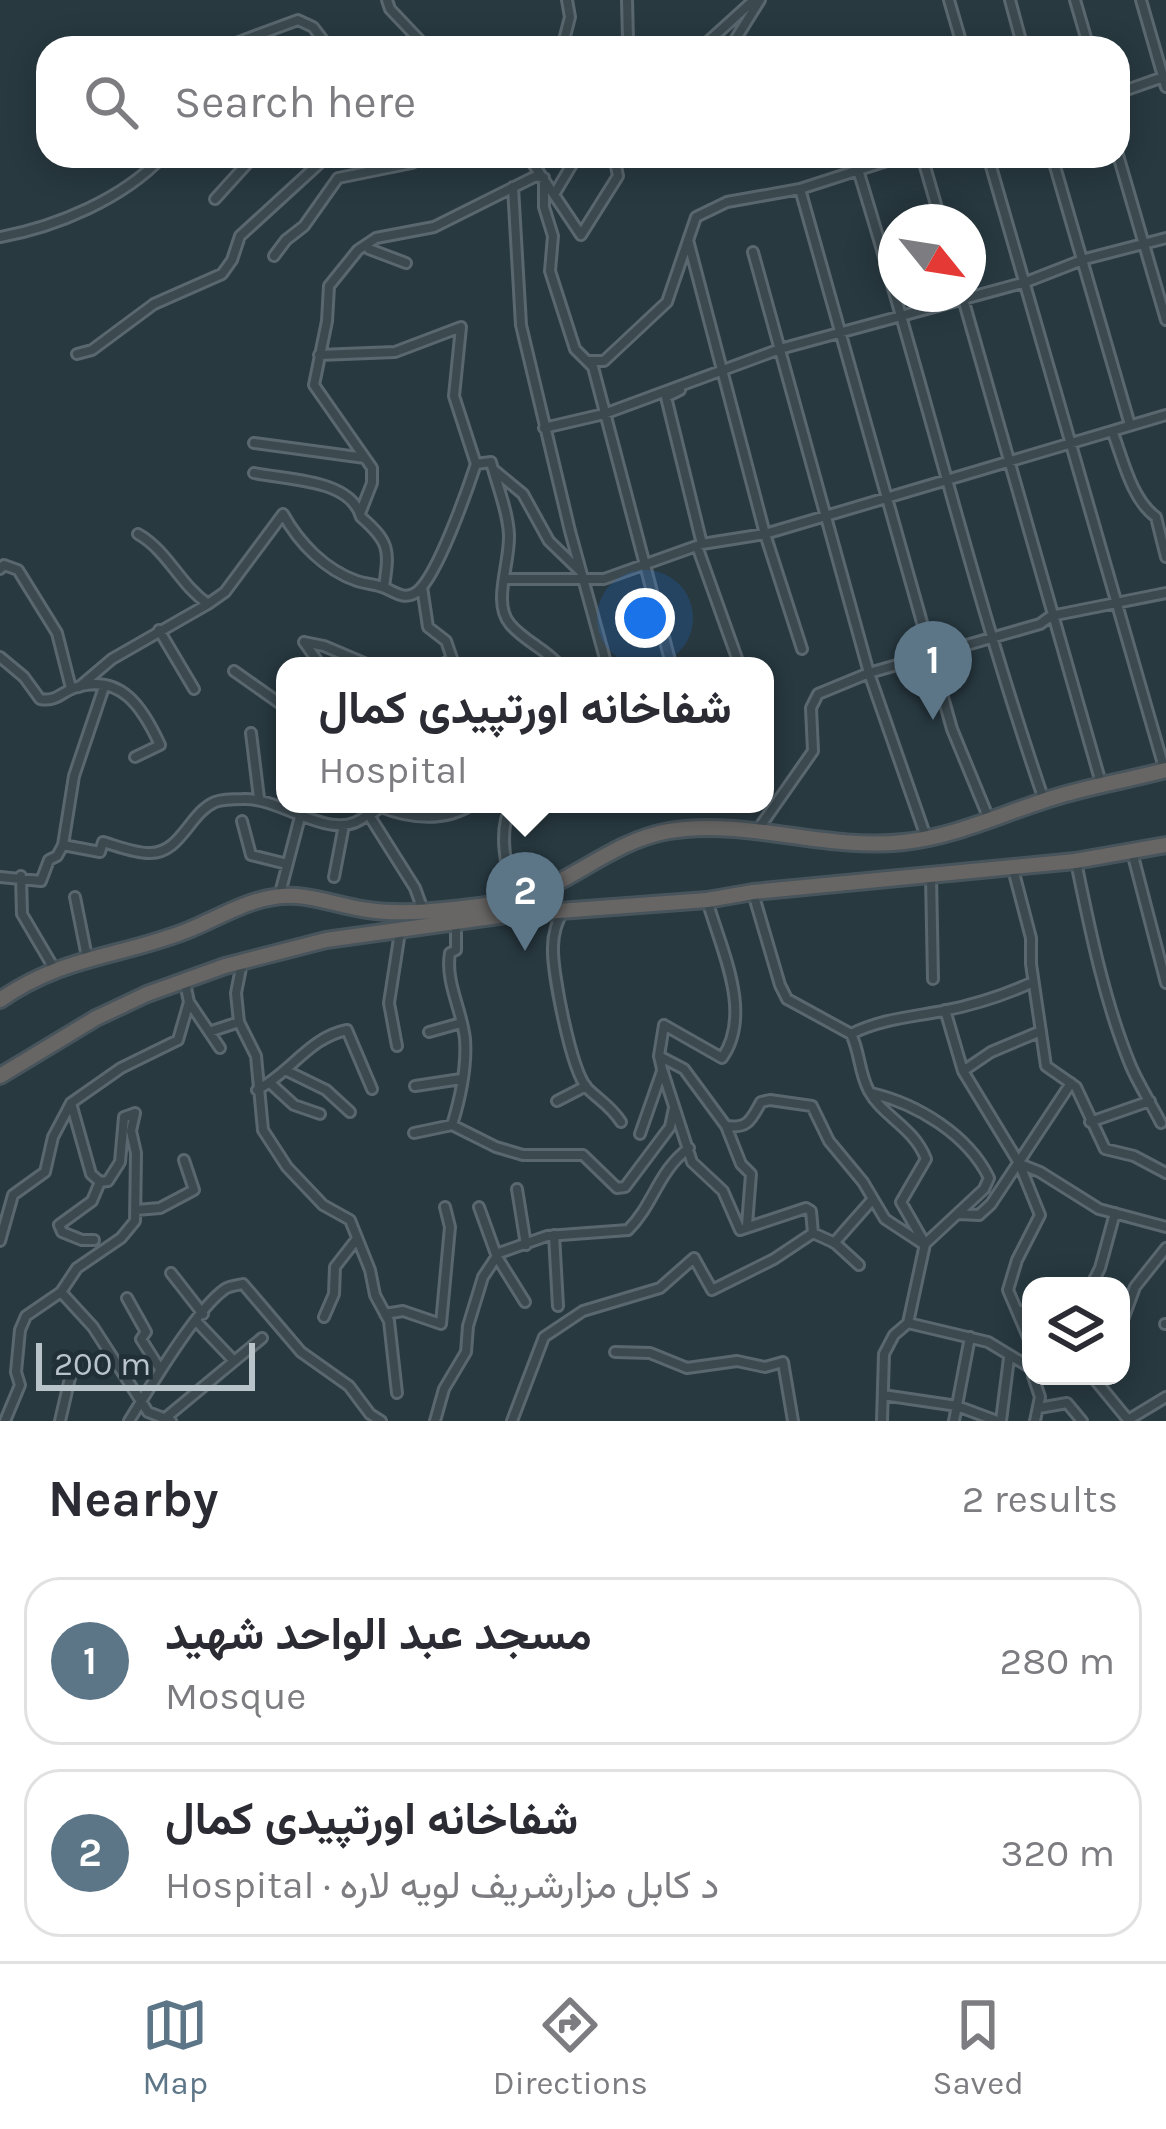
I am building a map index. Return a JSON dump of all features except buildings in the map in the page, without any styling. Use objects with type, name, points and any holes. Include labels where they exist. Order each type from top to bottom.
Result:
[{"type":"highway","points":[[4,997],[87,957],[185,931],[236,906],[279,897],[297,896],[373,911],[517,899],[548,890],[641,837],[706,828],[847,844],[927,839],[1044,800],[1166,771]]},
{"type":"highway","points":[[0,1076],[96,1018],[242,961],[326,940],[557,909],[707,900],[1076,861],[1166,845]]},
{"type":"street","points":[[386,0],[416,36]]},
{"type":"street","points":[[565,36],[570,17],[567,0]]},
{"type":"street","points":[[627,0],[628,36]]},
{"type":"street","points":[[715,36],[757,0]]},
{"type":"street","points":[[737,36],[757,0]]},
{"type":"street","points":[[949,0],[960,36]]},
{"type":"street","points":[[1010,0],[1020,36]]},
{"type":"street","points":[[1075,0],[1086,36]]},
{"type":"street","points":[[1130,90],[1165,80],[1142,0]]},
{"type":"street","points":[[255,36],[298,20],[320,36]]},
{"type":"street","points":[[0,238],[37,230],[101,200],[152,168]]},
{"type":"street","points":[[215,199],[243,168]]},
{"type":"street","points":[[77,354],[92,350],[154,304],[222,274],[240,236],[314,168]]},
{"type":"street","points":[[274,256],[304,226],[338,178],[387,168]]},
{"type":"street","points":[[537,168],[580,235],[618,176],[616,168]]},
{"type":"street","points":[[554,193],[570,168]]},
{"type":"street","points":[[589,361],[604,361],[667,302],[696,217],[727,202],[800,189],[864,168]]},
{"type":"street","points":[[925,168],[936,204]]},
{"type":"street","points":[[992,168],[1166,771]]},
{"type":"street","points":[[1056,168],[1130,425]]},
{"type":"street","points":[[1122,168],[1166,320]]},
{"type":"street","points":[[858,170],[992,637],[1044,800]]},
{"type":"street","points":[[384,587],[388,553],[381,535],[362,518],[361,511],[372,483],[372,468],[314,385],[329,286],[376,238],[434,227],[536,176],[544,178]]},
{"type":"street","points":[[544,178],[544,207],[553,236],[550,271],[575,350],[589,361],[669,657]]},
{"type":"street","points":[[513,187],[521,326],[605,657]]},
{"type":"street","points":[[800,189],[952,729],[990,819]]},
{"type":"street","points":[[986,291],[1166,238]]},
{"type":"street","points":[[688,240],[765,534],[802,649]]},
{"type":"street","points":[[367,245],[406,263]]},
{"type":"street","points":[[753,252],[869,673],[927,839]]},
{"type":"street","points":[[544,428],[604,414],[780,349],[917,312]]},
{"type":"street","points":[[966,312],[1101,784]]},
{"type":"street","points":[[0,657],[40,699],[51,701],[224,592],[283,514],[296,538],[356,581],[400,596],[422,587],[448,537],[476,464],[454,395],[461,327],[395,352],[319,355]]},
{"type":"street","points":[[689,381],[666,397],[699,545],[737,657]]},
{"type":"street","points":[[507,579],[583,577],[643,568],[699,545],[765,534],[1166,415]]},
{"type":"street","points":[[1113,433],[1132,483],[1149,514],[1156,517],[1166,556]]},
{"type":"street","points":[[254,443],[367,458]]},
{"type":"street","points":[[476,464],[490,462],[509,529],[507,579],[501,585],[500,600],[508,622],[550,657]]},
{"type":"street","points":[[493,470],[523,494],[548,541],[583,577]]},
{"type":"street","points":[[254,473],[332,488],[350,497],[361,511]]},
{"type":"street","points":[[138,534],[164,554],[185,585],[208,604]]},
{"type":"street","points":[[0,569],[4,565],[18,570],[57,633],[75,688]]},
{"type":"street","points":[[422,587],[428,627],[446,640],[452,657]]},
{"type":"street","points":[[774,806],[813,751],[812,707],[818,694],[869,673],[1040,624],[1052,616],[1166,592]]},
{"type":"street","points":[[159,630],[194,689]]},
{"type":"street","points":[[315,657],[304,642],[350,657]]},
{"type":"street","points":[[234,671],[276,701]]},
{"type":"street","points":[[75,688],[104,687],[130,696],[160,745],[135,757]]},
{"type":"street","points":[[0,877],[40,881],[49,860],[57,856],[82,746],[104,687]]},
{"type":"street","points":[[251,733],[259,799]]},
{"type":"street","points":[[63,845],[100,852],[103,842],[153,854],[173,845],[216,802],[259,799],[276,805]]},
{"type":"street","points":[[279,897],[301,813],[333,826],[359,823],[371,813]]},
{"type":"street","points":[[396,813],[453,813]]},
{"type":"street","points":[[507,813],[506,861],[517,899]]},
{"type":"street","points":[[756,832],[769,813]]},
{"type":"street","points":[[368,815],[416,888],[423,910]]},
{"type":"street","points":[[242,821],[251,855],[287,864]]},
{"type":"street","points":[[334,877],[344,825]]},
{"type":"street","points":[[1132,850],[1166,983]]},
{"type":"street","points":[[1076,861],[1113,1012],[1131,1066],[1161,1123]]},
{"type":"street","points":[[1012,867],[1029,925],[1046,1066],[1082,1098],[1105,1149],[1134,1156],[1166,1173]]},
{"type":"street","points":[[21,876],[22,914],[55,970]]},
{"type":"street","points":[[931,876],[933,979]]},
{"type":"street","points":[[548,890],[557,909],[552,953],[577,1066],[586,1086],[610,1103],[621,1121]]},
{"type":"street","points":[[753,892],[788,999],[851,1034],[869,1093],[909,1129],[926,1159],[902,1202],[925,1244]]},
{"type":"street","points":[[75,897],[87,957]]},
{"type":"street","points":[[707,900],[737,991],[728,1049],[722,1058],[664,1025],[662,1069],[692,1162],[722,1191],[740,1230],[806,1208],[811,1210],[813,1233]]},
{"type":"street","points":[[452,1125],[465,1041],[448,961],[449,952],[456,950],[456,922]]},
{"type":"street","points":[[397,1046],[389,1003],[400,930]]},
{"type":"street","points":[[242,961],[236,993],[239,1022],[256,1056],[263,1130],[287,1167],[322,1205],[350,1220],[394,1339],[397,1393]]},
{"type":"street","points":[[0,980],[4,997]]},
{"type":"street","points":[[185,981],[189,1002],[220,1048]]},
{"type":"street","points":[[851,1034],[914,1012],[945,1010],[1034,982]]},
{"type":"street","points":[[0,1240],[13,1195],[44,1172],[53,1137],[71,1102],[121,1068],[178,1040],[189,1002]]},
{"type":"street","points":[[945,1010],[963,1071],[1019,1163],[1040,1215],[1009,1279],[1008,1290],[1022,1322]]},
{"type":"street","points":[[209,1032],[239,1022]]},
{"type":"street","points":[[429,1033],[461,1023]]},
{"type":"street","points":[[256,1090],[323,1037],[347,1030],[372,1089]]},
{"type":"street","points":[[963,1071],[991,1052],[1042,1031]]},
{"type":"street","points":[[659,1056],[684,1069],[726,1126],[741,1164],[751,1174],[747,1225]]},
{"type":"street","points":[[640,1134],[662,1069]]},
{"type":"street","points":[[285,1070],[326,1090],[350,1112]]},
{"type":"street","points":[[415,1086],[462,1079]]},
{"type":"street","points":[[270,1083],[294,1105],[320,1114]]},
{"type":"street","points":[[958,1214],[979,1215],[1070,1084]]},
{"type":"street","points":[[557,1101],[586,1086]]},
{"type":"street","points":[[869,1093],[894,1098],[930,1119],[980,1159],[989,1178],[925,1244],[908,1324],[884,1354],[882,1421]]},
{"type":"street","points":[[1090,1122],[1150,1101]]},
{"type":"street","points":[[5,1421],[20,1385],[16,1372],[26,1316],[61,1292],[77,1268],[121,1238],[135,1221],[134,1113],[124,1117],[120,1162],[107,1181],[100,1182],[91,1174],[71,1102]]},
{"type":"street","points":[[726,1126],[749,1124],[760,1102],[812,1106],[839,1156],[894,1228],[925,1244]]},
{"type":"street","points":[[414,1132],[452,1125],[509,1152],[583,1155],[617,1188],[628,1185],[670,1127],[674,1106]]},
{"type":"street","points":[[434,1421],[444,1389],[466,1352],[468,1325],[483,1277],[497,1257],[554,1235],[628,1230],[651,1203],[656,1183],[689,1148]]},
{"type":"street","points":[[136,1210],[160,1208],[194,1190],[184,1160]]},
{"type":"street","points":[[1019,1163],[1099,1209],[1166,1227]]},
{"type":"street","points":[[94,1240],[82,1240],[55,1225],[92,1201],[100,1182]]},
{"type":"street","points":[[517,1189],[526,1245]]},
{"type":"street","points":[[834,1243],[873,1198]]},
{"type":"street","points":[[385,1314],[403,1311],[441,1325],[451,1227],[445,1207]]},
{"type":"street","points":[[479,1207],[497,1257],[525,1302]]},
{"type":"street","points":[[1096,1277],[1115,1213]]},
{"type":"street","points":[[813,1233],[834,1243],[859,1265]]},
{"type":"street","points":[[512,1421],[544,1337],[562,1323],[583,1311],[660,1288],[694,1258],[712,1290],[813,1233]]},
{"type":"street","points":[[554,1235],[558,1306]]},
{"type":"street","points":[[324,1317],[334,1294],[334,1268],[356,1240]]},
{"type":"street","points":[[1130,1301],[1166,1248]]},
{"type":"street","points":[[171,1273],[234,1361]]},
{"type":"street","points":[[129,1421],[160,1369],[200,1318],[226,1288],[243,1284],[301,1352],[349,1386],[381,1421]]},
{"type":"street","points":[[61,1292],[93,1327],[148,1412],[166,1421],[262,1338]]},
{"type":"street","points":[[128,1298],[146,1332],[141,1339],[160,1369]]},
{"type":"street","points":[[1018,1312],[1022,1311]]},
{"type":"street","points":[[908,1324],[988,1342],[1022,1365]]},
{"type":"street","points":[[954,1421],[970,1337]]},
{"type":"street","points":[[615,1352],[650,1354],[687,1368],[737,1361],[765,1366],[783,1362],[793,1421]]},
{"type":"street","points":[[883,1395],[957,1406],[999,1421],[1009,1358]]},
{"type":"street","points":[[60,1421],[70,1378]]},
{"type":"street","points":[[1036,1385],[1040,1397],[1036,1421]]},
{"type":"street","points":[[1100,1385],[1129,1420],[1166,1396]]},
{"type":"street","points":[[1039,1408],[1067,1403],[1082,1421]]},
{"type":"place","name":"مسجد عبد الواحد شهید","points":[[933,720]]},
{"type":"place","name":"شفاخانه اورتپیدی کمال","points":[[525,951]]}]
